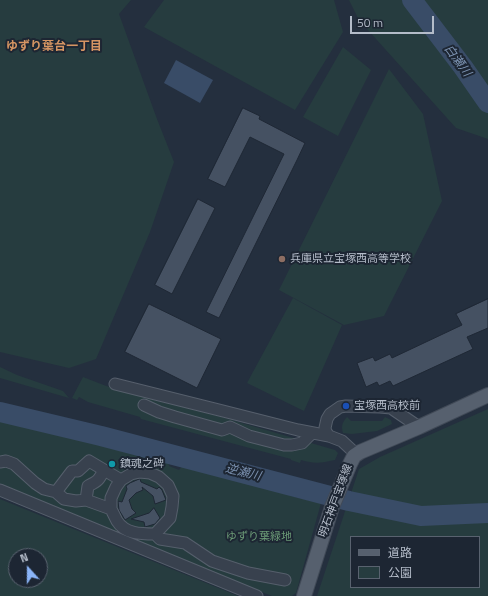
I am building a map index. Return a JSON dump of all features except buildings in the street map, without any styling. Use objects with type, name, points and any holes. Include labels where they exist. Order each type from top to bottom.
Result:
[{"type":"main road","name":"明石神戸宝塚線","points":[[304,596],[332,507],[353,459],[360,452],[488,395]]},
{"type":"street","points":[[115,384],[298,430],[329,436],[342,441],[353,459]]},
{"type":"street","points":[[144,405],[175,417],[222,430],[230,427],[249,436],[284,445],[302,443],[312,433]]},
{"type":"street","points":[[329,436],[325,428],[327,419],[335,410],[346,406],[391,408],[419,426]]},
{"type":"street","points":[[0,462],[6,461],[14,464],[35,483],[44,489],[56,492],[64,499],[76,501],[86,500],[111,509]]},
{"type":"street","points":[[56,492],[72,471],[78,471],[89,461],[121,480]]},
{"type":"street","points":[[88,486],[100,479],[104,470]]},
{"type":"street","points":[[78,471],[81,478],[88,486],[86,500]]},
{"type":"street","points":[[154,553],[158,536],[170,518],[173,496],[168,486],[159,477],[150,473],[140,472],[131,474],[121,480],[111,498],[111,509],[117,522],[126,529],[140,534],[158,536],[185,544],[212,561],[248,573],[285,580]]},
{"type":"street","points":[[0,490],[257,596]]},
{"type":"green space","points":[[0,0],[131,0],[119,14],[174,162],[150,232],[96,359],[69,368],[0,352]]},
{"type":"green space","points":[[164,0],[334,0],[343,32],[295,110],[144,27]]},
{"type":"green space","points":[[349,0],[488,0],[488,139],[456,128],[359,20]]},
{"type":"green space","points":[[343,47],[371,70],[338,136],[303,117]]},
{"type":"green space","points":[[389,69],[423,114],[442,201],[384,316],[344,325],[279,290]]},
{"type":"green space","points":[[293,298],[342,325],[304,411],[247,383]]},
{"type":"green space","points":[[0,367],[17,375],[63,391],[69,398],[0,378]]},
{"type":"green space","points":[[83,377],[127,393],[173,403],[335,450],[338,453],[335,460],[318,463],[301,460],[300,463],[291,459],[141,419],[140,417],[88,402],[79,397],[77,400],[72,398]]},
{"type":"green space","points":[[488,409],[488,596],[317,596],[359,469],[380,457]]},
{"type":"green space","name":"ゆずり葉緑地","points":[[0,414],[68,432],[68,435],[72,433],[131,450],[133,448],[168,461],[169,466],[179,470],[183,465],[291,494],[291,496],[321,503],[296,593],[292,596],[272,596],[105,530],[0,485]]},
{"type":"green space","points":[[347,417],[351,421],[382,421],[385,417],[391,420],[392,424],[377,431],[352,434],[343,433],[342,425]]},
{"type":"green space","points":[[0,499],[238,596],[0,596]]},
{"type":"water","points":[[176,60],[213,80],[200,103],[164,83]]},
{"type":"waterway","name":"白瀬川","points":[[412,0],[463,67],[488,103]]},
{"type":"waterway","name":"逆瀬川","points":[[0,412],[101,436],[349,501],[421,516],[488,513]]},
{"type":"place","name":"兵庫県立宝塚西高等学校","points":[[282,259]]},
{"type":"place","name":"宝塚西高校前","points":[[346,406]]},
{"type":"place","name":"鎮魂之碑","points":[[112,464]]},
{"type":"district","name":"ゆずり葉台一丁目","points":[[54,47]]}]
